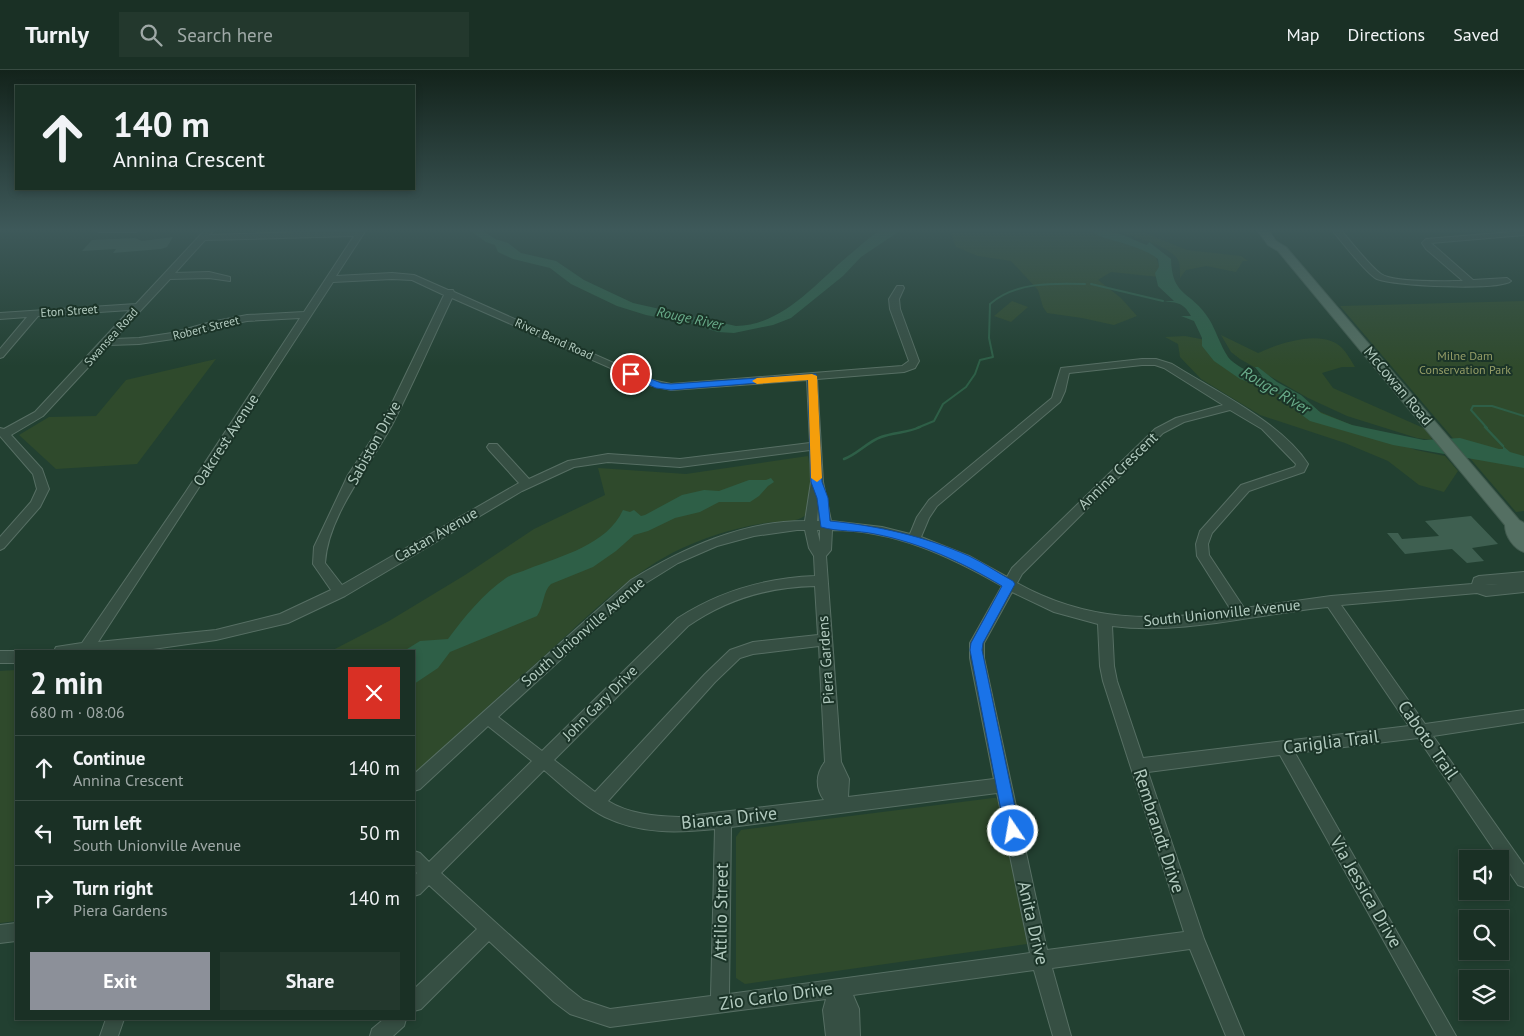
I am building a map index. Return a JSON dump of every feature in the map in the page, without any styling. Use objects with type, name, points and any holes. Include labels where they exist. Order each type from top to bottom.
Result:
[{"type":"main road","name":"McCowan Road","points":[[1304,275],[1518,527],[1513,532],[1524,546]]},
{"type":"street","points":[[166,276],[205,275]]},
{"type":"street","points":[[209,275],[227,278]]},
{"type":"street","name":"Oakcrest Avenue","points":[[87,648],[333,275]]},
{"type":"street","points":[[1377,275],[1384,279],[1404,282],[1507,281]]},
{"type":"street","points":[[1462,275],[1470,282]]},
{"type":"street","name":"Swansea Road","points":[[2,433],[40,414],[166,276]]},
{"type":"street","name":"River Bend Road","points":[[330,279],[403,276],[414,278],[450,292],[659,386],[683,387],[896,370],[911,366],[914,361],[895,309],[894,299],[900,288]]},
{"type":"street","name":"Sabiston Drive","points":[[340,592],[319,564],[320,547],[354,475],[387,424],[450,292]]},
{"type":"street","name":"Eton Street","points":[[0,316],[138,307]]},
{"type":"street","points":[[0,355],[35,314]]},
{"type":"street","name":"Robert Street","points":[[106,342],[139,341],[173,336],[220,323],[247,318],[307,315]]},
{"type":"street","points":[[914,539],[923,517],[933,503],[1056,400],[1060,391],[1063,374],[1067,369],[1156,362],[1175,369],[1276,435],[1302,464],[1300,469],[1245,488],[1206,532],[1202,544],[1204,556],[1240,612]]},
{"type":"street","name":"Piera Gardens","points":[[812,376],[817,482],[813,497],[825,550],[820,555],[833,764],[826,772],[826,790],[838,806]]},
{"type":"street","name":"Annina Crescent","points":[[982,634],[1016,571],[1159,431],[1180,420],[1230,406]]},
{"type":"street","points":[[0,545],[36,504],[43,489],[38,472],[2,433]]},
{"type":"street","name":"Castan Avenue","points":[[70,650],[153,643],[248,628],[283,620],[340,592],[527,484],[572,464],[593,459],[621,458],[657,463],[680,463],[815,446]]},
{"type":"street","points":[[493,447],[527,484]]},
{"type":"street","name":"South Unionville Avenue","points":[[415,783],[626,592],[662,566],[698,548],[736,535],[773,527],[818,524],[874,529],[914,539],[966,560],[1052,605],[1105,620],[1158,623],[1331,601],[1478,588],[1486,591],[1524,588]]},
{"type":"street","name":"South Unionville Avenue","points":[[1478,588],[1479,581],[1524,577]]},
{"type":"street","name":"John Gary Drive","points":[[415,887],[661,642],[691,616],[713,604],[750,589],[778,583],[822,581]]},
{"type":"street","name":"Caboto Trail","points":[[1331,601],[1522,874]]},
{"type":"street","name":"Rembrandt Drive","points":[[1105,620],[1108,673],[1194,939],[1235,1036]]},
{"type":"street","name":"Anita Drive","points":[[982,634],[977,643],[977,658],[1040,960],[1062,1036]]},
{"type":"street","points":[[596,802],[710,678],[735,654],[753,648],[825,640]]},
{"type":"street","points":[[0,657],[15,657]]},
{"type":"street","name":"Cariglia Trail","points":[[1138,766],[1524,716]]},
{"type":"street","name":"Bianca Drive","points":[[487,718],[596,802],[621,816],[655,824],[724,820],[1003,785]]},
{"type":"street","name":"Via Jessica Drive","points":[[1284,748],[1447,1036]]},
{"type":"street","name":"Attilio Street","points":[[720,1005],[724,820]]},
{"type":"street","name":"Zio Carlo Drive","points":[[415,860],[577,1007],[610,1018],[720,1005],[838,987],[1194,939]]},
{"type":"street","points":[[415,1001],[489,929]]},
{"type":"street","points":[[0,934],[15,932]]},
{"type":"street","points":[[835,1036],[832,1010],[838,987]]},
{"type":"street","points":[[838,987],[850,1009],[851,1036]]},
{"type":"street","points":[[109,1036],[115,1020]]},
{"type":"street","points":[[379,1036],[396,1020]]},
{"type":"green space","points":[[1024,275],[1106,275],[1098,280],[1121,298],[1137,316],[1114,325],[1047,313],[1043,307],[1038,290]]},
{"type":"green space","points":[[1141,275],[1159,275],[1159,277]]},
{"type":"green space","points":[[1012,301],[1028,307],[1011,322],[994,316]]},
{"type":"green space","name":"Milne Dam Conservation Park","points":[[1524,301],[1524,511],[1516,512],[1340,306]]},
{"type":"green space","points":[[1221,335],[1258,353],[1284,343],[1304,339],[1314,338],[1331,341],[1339,345],[1355,367],[1342,367],[1322,373],[1333,388],[1428,430],[1432,440],[1417,438],[1347,416],[1308,398],[1240,359],[1231,352]]},
{"type":"green space","points":[[1185,336],[1206,340],[1211,353],[1271,391],[1373,434],[1416,450],[1445,456],[1458,471],[1444,492],[1419,485],[1388,461],[1345,443],[1260,415],[1201,379],[1180,357],[1178,344],[1165,337]]},
{"type":"green space","points":[[216,359],[137,464],[56,469],[19,435],[49,417],[96,416],[126,380]]},
{"type":"green space","points":[[808,456],[811,493],[810,507],[805,516],[794,520],[753,525],[717,534],[672,553],[640,573],[596,609],[415,773],[415,650],[333,650],[389,621],[465,575],[534,529],[605,495],[598,468],[686,474]]},
{"type":"green space","points":[[15,670],[15,921],[0,923],[0,671]]},
{"type":"green space","points":[[996,798],[1000,804],[1027,944],[745,984],[736,978],[736,837],[741,830]]},
{"type":"water","name":"Rouge River","points":[[559,275],[577,275],[633,303],[736,326],[754,324],[770,318],[800,299],[827,275],[844,275],[791,318],[773,325],[734,333],[718,332],[691,324],[646,315],[617,306],[571,284]]},
{"type":"water","name":"Rouge River","points":[[1155,275],[1173,275],[1179,287],[1209,319],[1225,352],[1234,363],[1262,376],[1255,367],[1258,367],[1277,382],[1301,395],[1321,413],[1352,425],[1424,440],[1460,438],[1499,449],[1503,449],[1503,446],[1510,452],[1524,456],[1524,468],[1393,445],[1310,421],[1295,410],[1284,396],[1240,379],[1214,361],[1202,346],[1202,338],[1194,321],[1181,316],[1191,316],[1183,306],[1163,301],[1174,301],[1158,286]]},
{"type":"water","points":[[771,478],[774,482],[750,502],[719,502],[700,512],[675,518],[648,531],[634,535],[616,551],[593,567],[551,584],[546,591],[537,616],[450,652],[438,668],[415,683],[415,650],[406,650],[420,641],[448,639],[475,606],[506,578],[568,554],[595,541],[616,522],[623,510],[630,512],[634,510],[641,516],[682,495],[704,490],[719,491],[749,480],[766,480]]},
{"type":"building","points":[[1471,516],[1498,544],[1472,548],[1484,561],[1467,563],[1452,549],[1405,554],[1387,533],[1398,533],[1402,539],[1439,536],[1425,521]]},
{"type":"waterway","points":[[917,428],[934,421],[943,404],[966,387],[975,374],[980,360],[993,357],[989,338],[990,304],[1011,291],[1035,285],[1085,284]]},
{"type":"waterway","points":[[1091,284],[1163,301]]},
{"type":"waterway","points":[[1487,428],[1471,410],[1473,406],[1492,406],[1524,416]]},
{"type":"waterway","points":[[1485,427],[1503,446]]},
{"type":"waterway","points":[[844,459],[881,437],[917,428]]},
{"type":"slow traffic","points":[[757,381],[812,376],[817,478]]},
{"type":"route","points":[[631,374],[659,386],[671,387],[812,376],[817,482],[822,498],[825,524],[874,529],[914,539],[966,560],[1009,584],[977,643],[976,650],[1013,831]]}]
